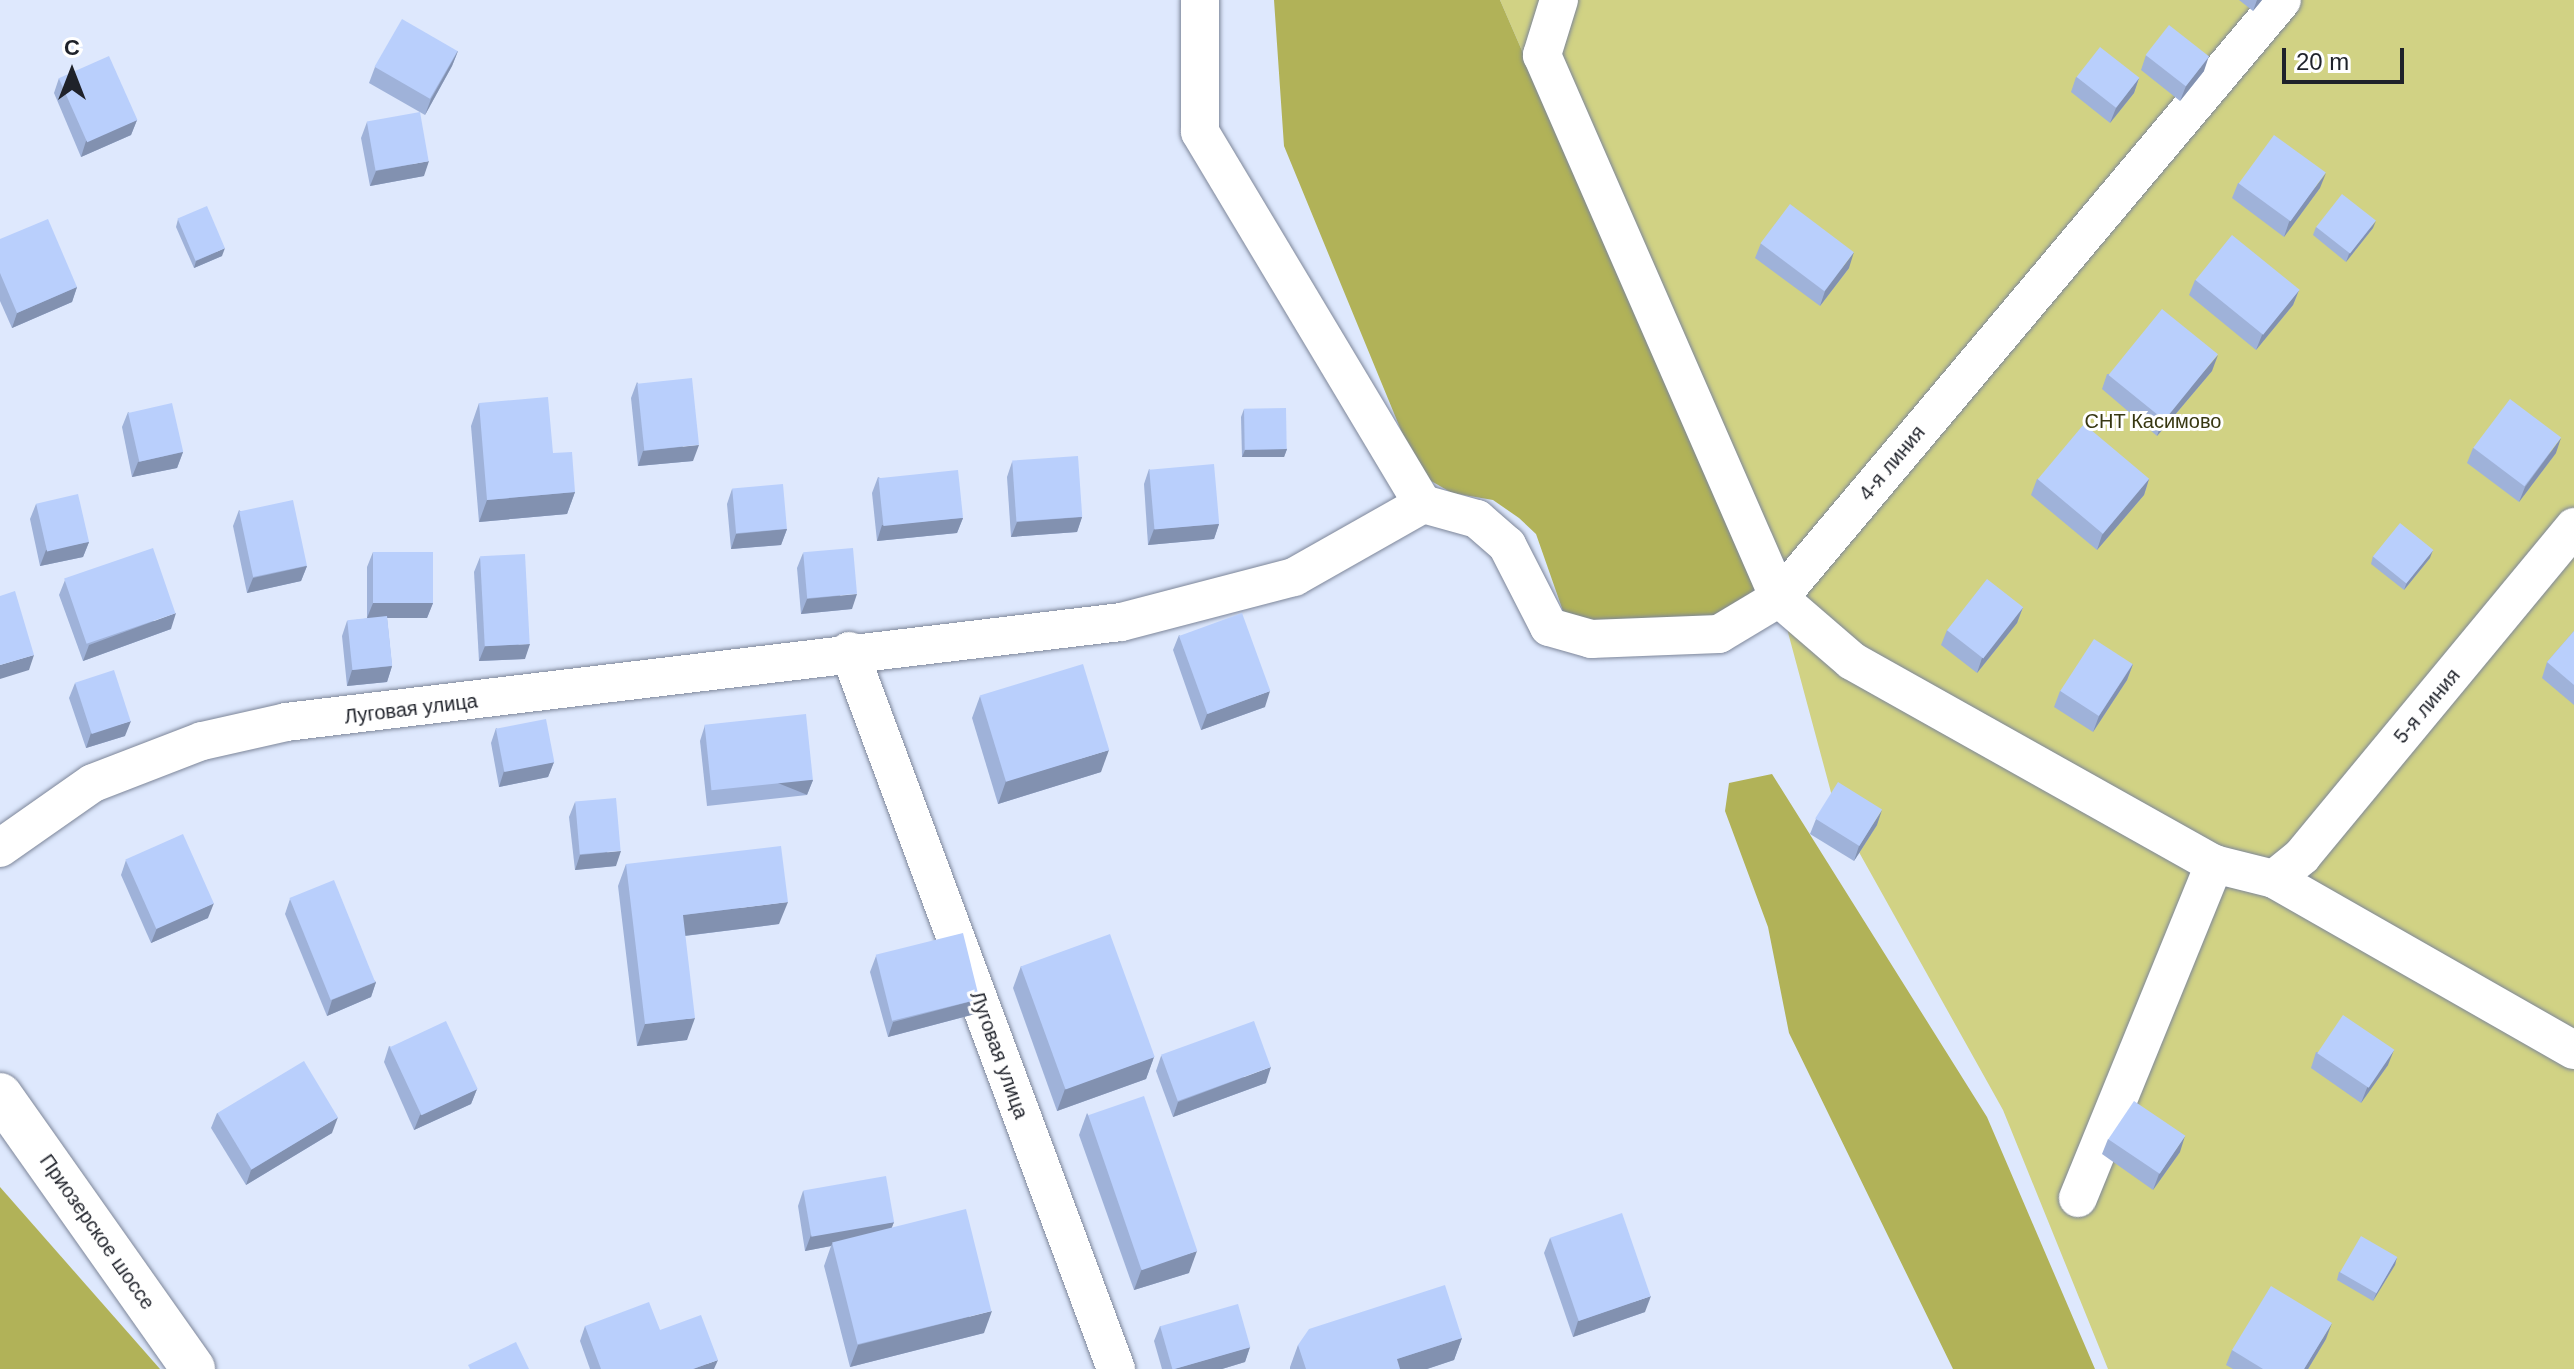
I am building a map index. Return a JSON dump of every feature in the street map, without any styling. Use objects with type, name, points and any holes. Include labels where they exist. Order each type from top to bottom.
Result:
[{"type":"main road","name":"Приозерское шоссе","points":[[0,1095],[193,1369]]},
{"type":"street","points":[[1200,0],[1200,132],[1423,504]]},
{"type":"street","points":[[1559,0],[1542,55],[1779,598],[1852,661],[2214,864],[2274,879],[2574,1050]]},
{"type":"street","name":"4-я линия","points":[[1423,504],[1477,519],[1507,545],[1549,627],[1591,639],[1719,634],[1779,598],[2282,0]]},
{"type":"street","name":"Луговая улица","points":[[0,848],[93,783],[202,741],[286,722],[849,651],[1121,622],[1294,577],[1423,504]]},
{"type":"street","name":"5-я линия","points":[[2274,879],[2302,856],[2574,527]]},
{"type":"street","name":"Луговая улица","points":[[849,651],[1116,1369]]},
{"type":"street","points":[[2078,1198],[2214,864]]},
{"type":"green space","name":"СНТ Касимово","points":[[1500,0],[2574,0],[2574,1369],[2108,1369],[2003,1110],[1836,811],[1786,625],[1760,600]]},
{"type":"shaded area","points":[[1274,0],[1500,0],[1760,600],[1713,621],[1577,621],[1563,611],[1536,534],[1519,518],[1493,500],[1452,493],[1419,474],[1284,146]]},
{"type":"shaded area","points":[[1772,774],[1987,1117],[2095,1369],[1953,1369],[1789,1033],[1768,927],[1725,811],[1729,783]]},
{"type":"shaded area","points":[[0,1187],[160,1369],[0,1369]]},
{"type":"building","points":[[402,19],[457,51],[430,99],[374,67]]},
{"type":"building","points":[[2169,25],[2209,56],[2186,86],[2146,55]]},
{"type":"building","points":[[2100,47],[2139,78],[2116,108],[2077,77]]},
{"type":"building","points":[[109,56],[137,120],[87,142],[59,78]]},
{"type":"building","points":[[420,112],[429,161],[376,171],[367,121]]},
{"type":"building","points":[[2274,135],[2326,173],[2291,221],[2239,184]]},
{"type":"building","points":[[2342,194],[2376,220],[2350,254],[2316,227]]},
{"type":"building","points":[[1790,204],[1854,252],[1824,291],[1761,243]]},
{"type":"building","points":[[207,206],[225,248],[196,261],[178,219]]},
{"type":"building","points":[[48,219],[77,287],[17,313],[0,273],[0,239]]},
{"type":"building","points":[[2232,235],[2300,290],[2263,335],[2195,280]]},
{"type":"building","points":[[2162,309],[2218,354],[2164,420],[2109,375]]},
{"type":"building","points":[[692,378],[699,445],[644,450],[637,384]]},
{"type":"building","points":[[548,397],[553,453],[572,452],[575,492],[487,500],[479,403]]},
{"type":"building","points":[[2510,399],[2561,438],[2524,486],[2473,448]]},
{"type":"building","points":[[172,403],[183,452],[139,462],[128,413]]},
{"type":"building","points":[[1286,408],[1287,449],[1245,450],[1244,409]]},
{"type":"building","points":[[2084,424],[2149,479],[2103,534],[2038,479]]},
{"type":"building","points":[[1078,456],[1082,517],[1016,521],[1012,461]]},
{"type":"building","points":[[1214,464],[1219,524],[1154,529],[1149,470]]},
{"type":"building","points":[[958,470],[963,518],[883,526],[878,478]]},
{"type":"building","points":[[783,484],[787,529],[736,533],[732,488]]},
{"type":"building","points":[[78,494],[89,542],[47,551],[36,504]]},
{"type":"building","points":[[293,500],[307,566],[253,577],[239,511]]},
{"type":"building","points":[[2400,523],[2433,550],[2406,583],[2373,556]]},
{"type":"building","points":[[153,548],[175,613],[87,644],[64,579]]},
{"type":"building","points":[[853,548],[857,594],[807,598],[803,552]]},
{"type":"building","points":[[373,552],[433,552],[433,603],[373,603]]},
{"type":"building","points":[[525,554],[530,644],[485,646],[480,556]]},
{"type":"building","points":[[1987,579],[2023,607],[1983,659],[1947,630]]},
{"type":"building","points":[[15,591],[34,655],[0,665],[0,596]]},
{"type":"building","points":[[1242,613],[1270,691],[1207,714],[1179,636]]},
{"type":"building","points":[[387,616],[392,666],[352,670],[347,620]]},
{"type":"building","points":[[2574,631],[2574,685],[2547,662]]},
{"type":"building","points":[[2094,639],[2133,664],[2099,716],[2060,691]]},
{"type":"building","points":[[1083,664],[1109,750],[1006,782],[980,696]]},
{"type":"building","points":[[114,670],[131,721],[92,734],[75,683]]},
{"type":"building","points":[[806,714],[813,780],[711,790],[705,725]]},
{"type":"building","points":[[546,719],[554,762],[504,772],[496,729]]},
{"type":"building","points":[[1838,782],[1882,810],[1859,846],[1815,818]]},
{"type":"building","points":[[616,798],[621,851],[580,854],[575,802]]},
{"type":"building","points":[[183,834],[214,903],[156,929],[125,860]]},
{"type":"building","points":[[781,846],[788,902],[683,915],[695,1018],[645,1024],[626,864]]},
{"type":"building","points":[[334,880],[375,982],[331,1000],[289,898]]},
{"type":"building","points":[[963,933],[979,999],[892,1021],[876,955]]},
{"type":"building","points":[[1110,934],[1155,1057],[1066,1090],[1021,966]]},
{"type":"building","points":[[2343,1015],[2394,1050],[2369,1088],[2317,1053]]},
{"type":"building","points":[[446,1021],[478,1089],[422,1115],[390,1047]]},
{"type":"building","points":[[1254,1021],[1271,1067],[1178,1101],[1161,1055]]},
{"type":"building","points":[[304,1061],[338,1118],[251,1170],[217,1113]]},
{"type":"building","points":[[1144,1096],[1197,1251],[1142,1270],[1088,1115]]},
{"type":"building","points":[[2134,1101],[2185,1136],[2160,1174],[2108,1139]]},
{"type":"building","points":[[886,1176],[894,1222],[811,1237],[803,1191]]},
{"type":"building","points":[[966,1209],[991,1311],[858,1344],[832,1242]]},
{"type":"building","points":[[1622,1213],[1651,1296],[1579,1321],[1550,1238]]},
{"type":"building","points":[[2361,1236],[2397,1257],[2376,1293],[2340,1272]]},
{"type":"building","points":[[1445,1285],[1462,1338],[1397,1359],[1400,1369],[1306,1369],[1298,1345],[1309,1329]]},
{"type":"building","points":[[2271,1286],[2332,1323],[2304,1369],[2263,1369],[2232,1350]]},
{"type":"building","points":[[649,1302],[660,1330],[701,1315],[718,1360],[693,1369],[601,1369],[585,1326]]},
{"type":"building","points":[[1238,1304],[1250,1347],[1172,1369],[1160,1326]]},
{"type":"building","points":[[516,1342],[529,1369],[470,1369],[468,1365]]}]
